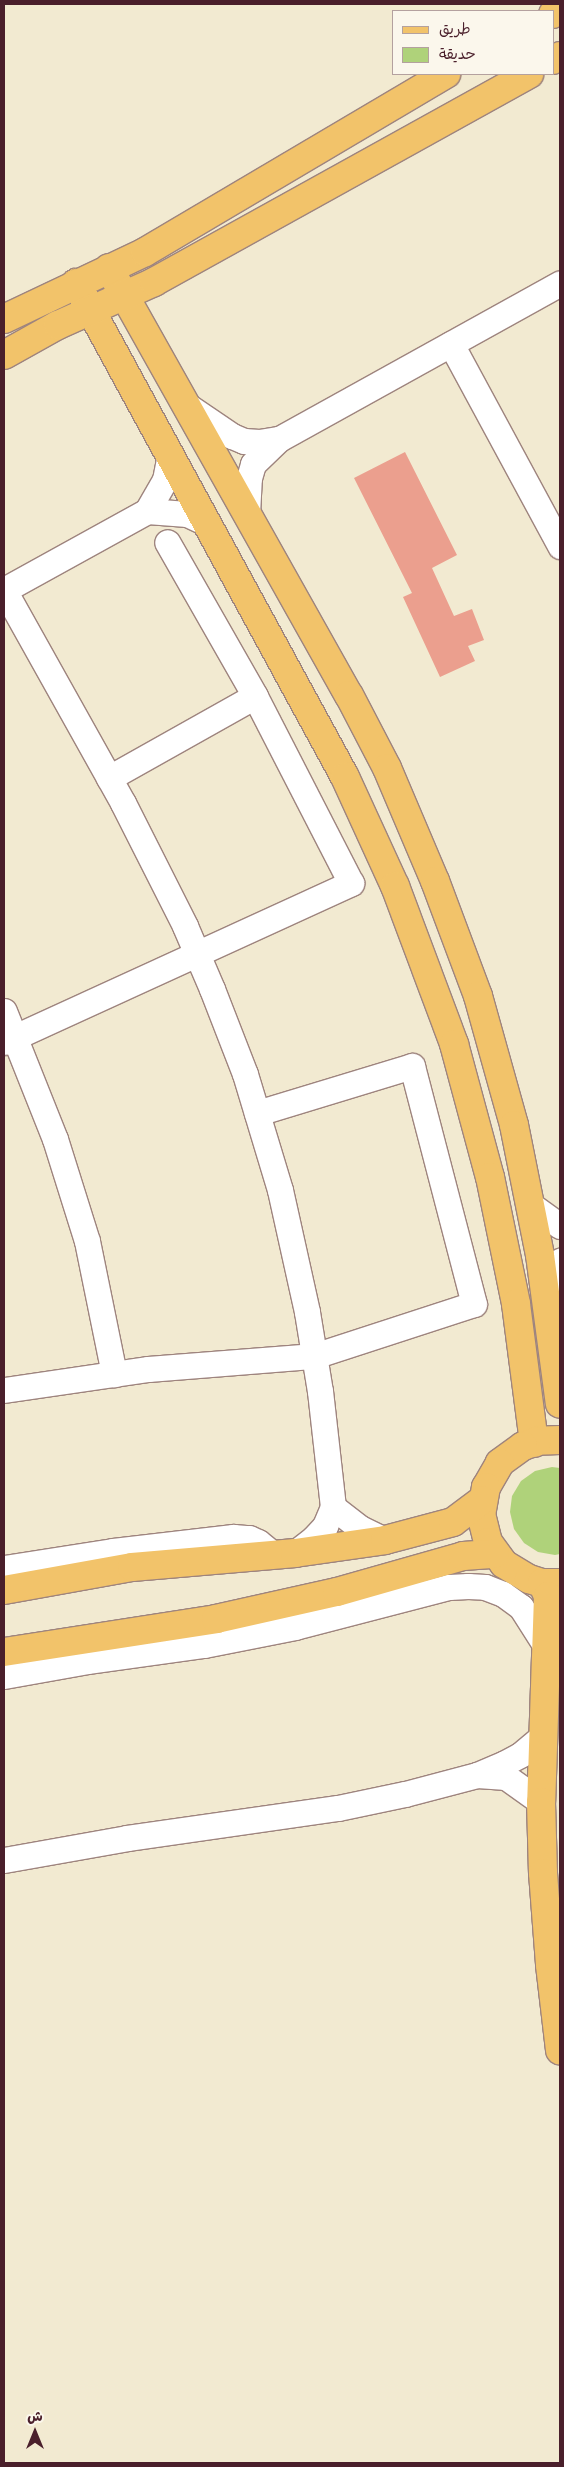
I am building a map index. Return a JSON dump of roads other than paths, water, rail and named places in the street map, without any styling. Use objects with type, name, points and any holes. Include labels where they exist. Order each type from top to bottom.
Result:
[{"type":"main road","points":[[4,319],[76,283],[145,252],[444,75]]},
{"type":"main road","points":[[4,355],[58,325],[154,282],[527,75]]},
{"type":"main road","points":[[109,268],[349,695],[387,768],[413,825],[478,996],[514,1125],[531,1205],[557,1353],[560,1404]]},
{"type":"main road","points":[[76,283],[345,777],[395,886],[454,1044],[490,1176],[516,1304],[534,1443]]},
{"type":"main road","points":[[560,1440],[534,1443],[511,1453],[500,1463],[489,1480],[482,1500],[483,1528],[495,1554],[516,1573],[551,1583],[548,1596],[541,1802],[550,1965],[560,2050]]},
{"type":"main road","points":[[4,1590],[132,1567],[284,1553],[384,1540],[453,1522],[482,1500]]},
{"type":"main road","points":[[4,1652],[251,1612],[337,1592],[463,1556],[495,1554]]},
{"type":"street","points":[[247,514],[249,478],[253,464],[279,439],[560,283]]},
{"type":"street","points":[[451,344],[560,546]]},
{"type":"street","points":[[185,404],[232,436],[244,441],[259,442],[279,439]]},
{"type":"street","points":[[4,1568],[113,1551],[233,1537],[249,1538],[284,1553],[314,1538],[325,1526],[333,1507],[320,1391],[280,1190],[257,1113],[229,1031],[197,953],[154,863],[4,590],[148,511],[165,480],[170,455]]},
{"type":"street","points":[[148,511],[187,514],[206,522]]},
{"type":"street","points":[[9,1039],[351,883],[255,696],[167,542]]},
{"type":"street","points":[[109,778],[255,696]]},
{"type":"street","points":[[4,1011],[9,1039],[55,1138],[87,1241],[114,1374]]},
{"type":"street","points":[[4,1390],[148,1369],[314,1356],[474,1304],[412,1066],[257,1113]]},
{"type":"street","points":[[531,1205],[560,1226]]},
{"type":"street","points":[[546,1298],[560,1261]]},
{"type":"street","points":[[333,1507],[360,1528],[384,1540]]},
{"type":"street","points":[[4,1676],[87,1661],[220,1642],[295,1627],[449,1587],[468,1586],[485,1587],[503,1594],[521,1607],[547,1648]]},
{"type":"street","points":[[4,1860],[127,1838],[338,1808],[405,1794],[477,1775],[520,1755],[543,1736]]},
{"type":"street","points":[[477,1775],[506,1777],[541,1802]]}]
